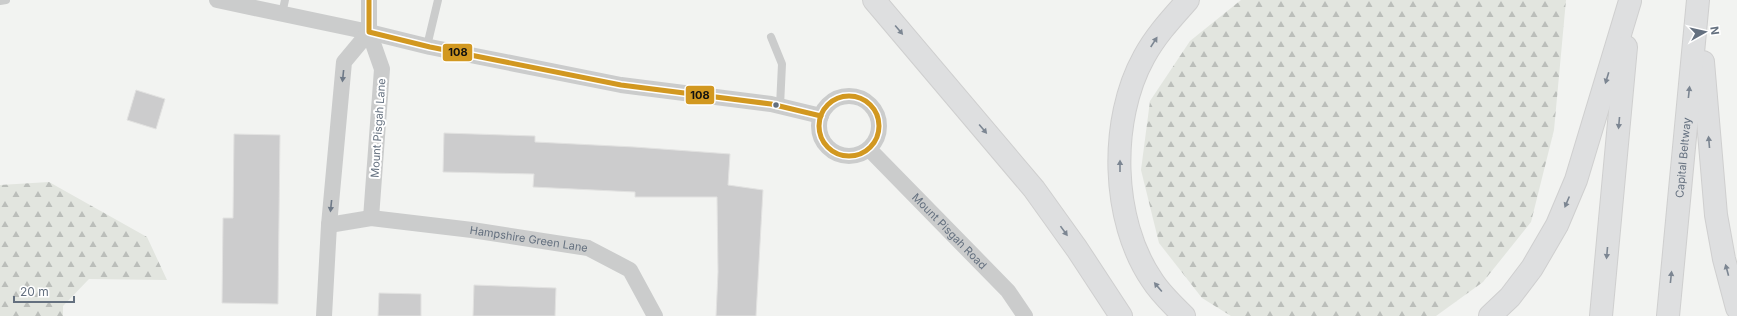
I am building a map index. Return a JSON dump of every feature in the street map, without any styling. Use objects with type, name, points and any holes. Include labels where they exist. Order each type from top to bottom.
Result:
[{"type":"highway","points":[[874,0],[1034,189],[1077,249],[1121,316]]},
{"type":"highway","points":[[1184,316],[1152,280],[1136,250],[1125,216],[1120,180],[1120,138],[1128,96],[1144,58],[1166,24],[1188,0]]},
{"type":"highway","points":[[1490,316],[1510,297],[1527,274],[1557,225],[1576,180],[1630,0]]},
{"type":"highway","points":[[1601,316],[1630,0]]},
{"type":"highway","points":[[1699,0],[1704,83],[1716,215],[1724,259],[1737,308]]},
{"type":"highway","name":"Capital Beltway","points":[[1668,316],[1699,0]]},
{"type":"highway","points":[[1077,249],[1112,316]]},
{"type":"street","name":"Mount Pisgah Lane","points":[[369,0],[369,32],[382,69],[371,218]]},
{"type":"street","points":[[227,1],[284,7],[369,32],[427,46],[621,85],[780,106],[821,116]]},
{"type":"street","points":[[324,316],[329,225],[344,62],[369,32]]},
{"type":"street","points":[[851,96],[865,101],[873,109],[878,119],[879,130],[876,141],[869,150],[859,155],[848,157],[837,154],[828,148],[821,139],[819,127],[821,116],[826,107],[834,100],[851,96]]},
{"type":"street","name":"Mount Pisgah Road","points":[[869,150],[1008,291],[1025,316]]},
{"type":"street","points":[[329,225],[371,218]]},
{"type":"street","name":"Hampshire Green Lane","points":[[371,218],[472,230],[588,248],[630,270],[655,316]]},
{"type":"lane","points":[[0,1],[6,0]]},
{"type":"lane","points":[[427,46],[438,0]]},
{"type":"lane","points":[[771,37],[782,64],[780,106]]},
{"type":"green space","points":[[1241,0],[1566,0],[1554,130],[1531,222],[1483,282],[1436,316],[1231,316],[1202,298],[1159,243],[1141,170],[1150,101],[1190,41]]},
{"type":"green space","points":[[49,182],[147,237],[167,280],[89,279],[63,306],[63,316],[0,316],[0,185]]},
{"type":"building","points":[[136,90],[165,99],[156,129],[127,120]]},
{"type":"building","points":[[444,133],[535,136],[535,142],[730,154],[728,185],[763,190],[756,316],[716,316],[718,272],[717,197],[635,197],[635,192],[533,187],[534,174],[443,172]]},
{"type":"building","points":[[234,134],[280,135],[278,304],[222,303],[223,218],[233,218]]},
{"type":"building","points":[[474,285],[556,288],[555,316],[473,316]]},
{"type":"building","points":[[379,293],[421,294],[421,316],[378,316]]},
{"type":"transit line","name":"108","points":[[369,0],[369,32],[430,47],[621,85],[771,104],[821,116]]},
{"type":"transit line","name":"108","points":[[849,96],[866,101],[874,109],[879,126],[874,143],[866,151],[849,156],[832,151],[824,143],[819,126],[824,109],[832,101],[849,96]]}]
